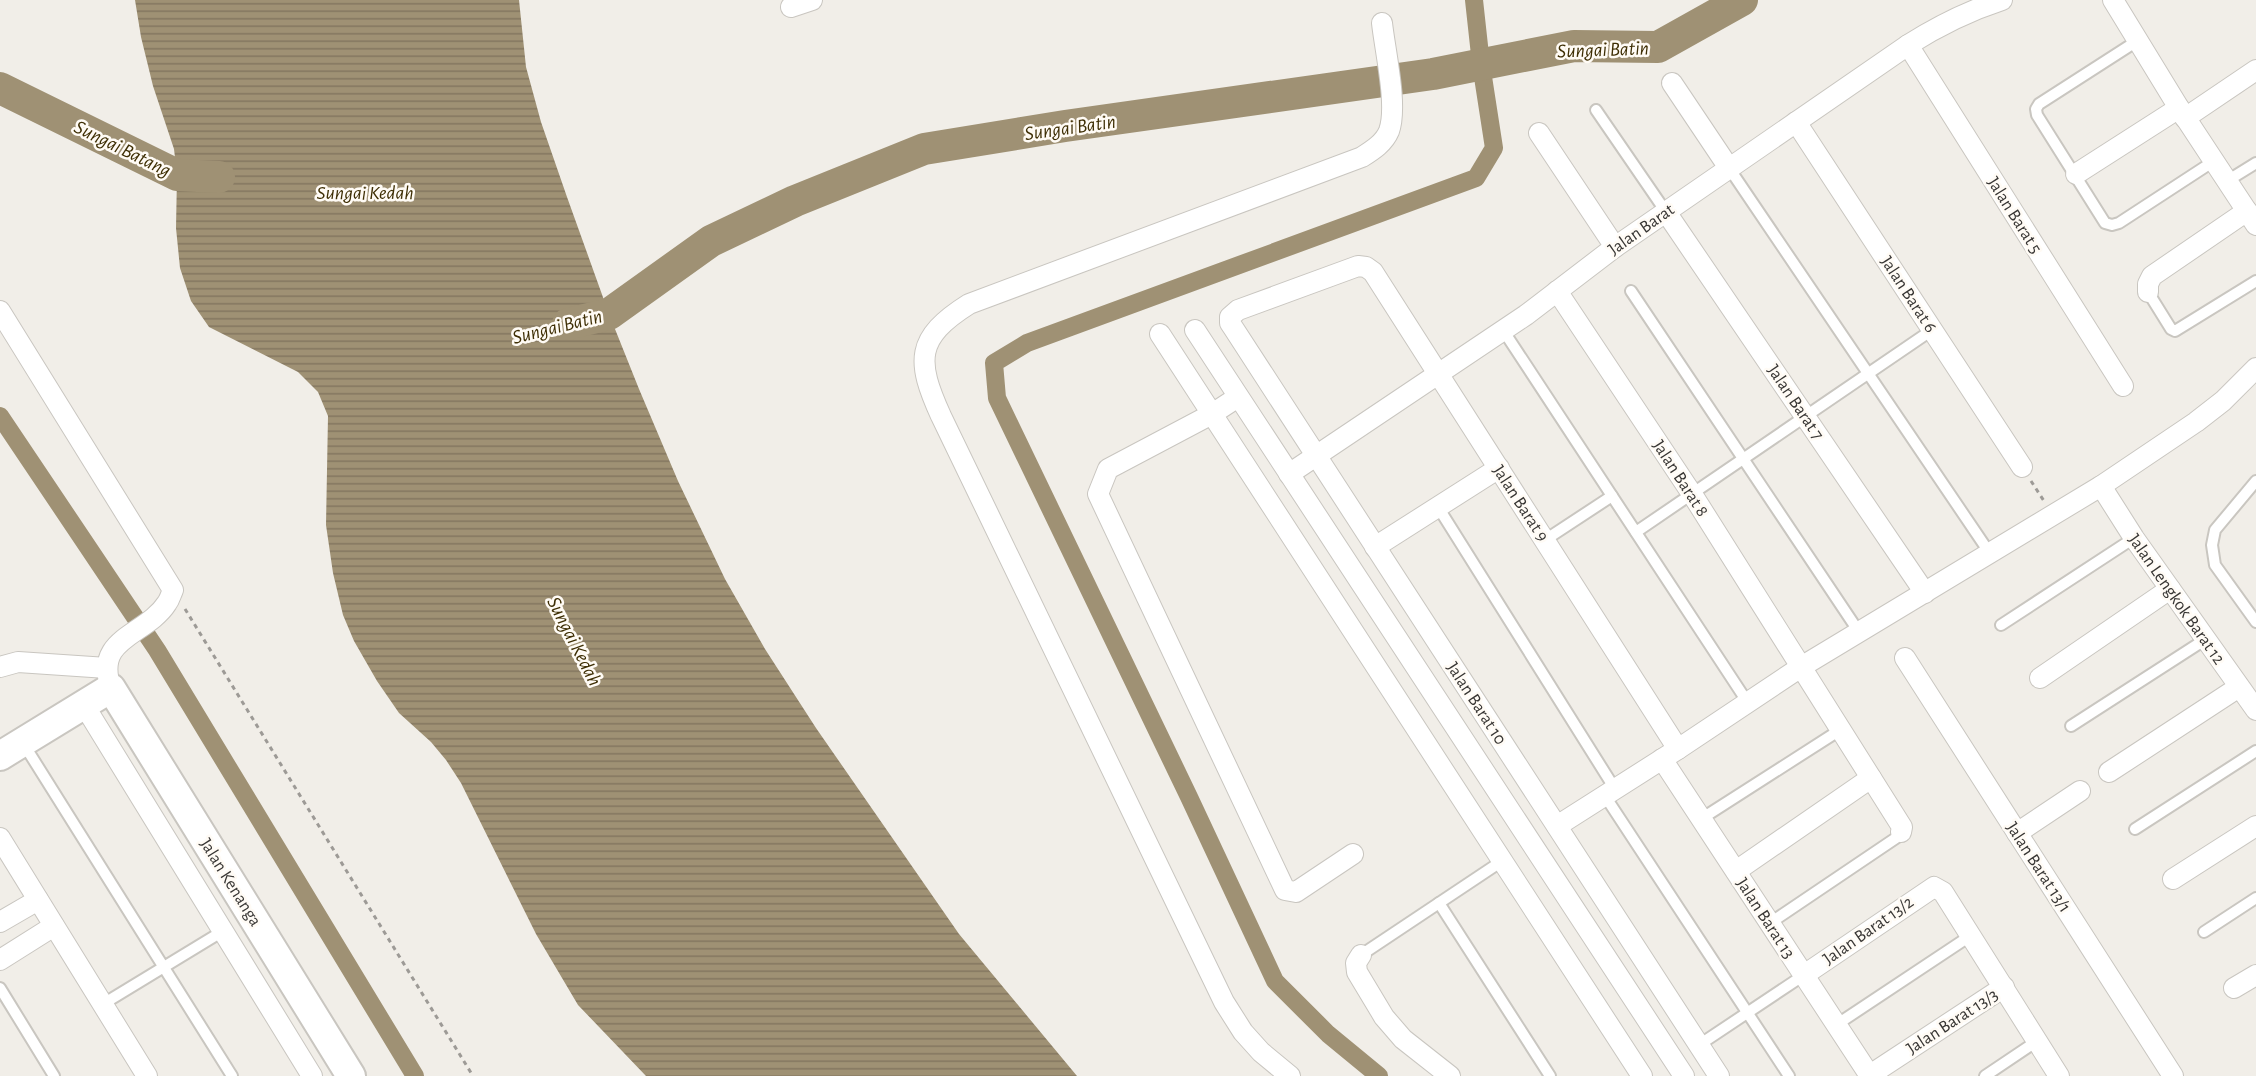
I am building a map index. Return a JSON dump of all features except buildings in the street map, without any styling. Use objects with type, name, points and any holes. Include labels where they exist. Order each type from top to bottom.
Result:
[{"type":"street","points":[[791,7],[812,0]]},
{"type":"street","name":"Jalan Barat","points":[[1289,474],[1503,330],[1615,247],[1908,45],[1956,17],[2002,0]]},
{"type":"street","points":[[2113,0],[2182,113],[2251,218],[2152,276],[2148,284],[2148,292]]},
{"type":"street","points":[[1290,1076],[1261,1052],[1243,1032],[1224,1002],[941,416],[928,384],[923,359],[929,341],[941,324],[969,304],[1362,157],[1383,141],[1389,131],[1392,115],[1382,23]]},
{"type":"street","name":"Jalan Barat 5","points":[[1908,45],[2123,386]]},
{"type":"street","points":[[2076,174],[2256,70]]},
{"type":"street","points":[[1672,83],[1729,168]]},
{"type":"street","name":"Jalan Barat 6","points":[[1796,122],[2022,467]]},
{"type":"street","points":[[1539,133],[1615,247]]},
{"type":"street","name":"Jalan Barat 7","points":[[1665,212],[1925,593]]},
{"type":"street","name":"Jalan Barat 10","points":[[1358,266],[1238,310],[1230,316],[1230,322],[1719,1076]]},
{"type":"street","name":"Jalan Barat 9","points":[[1358,266],[1373,272],[1499,468],[1545,540],[1670,754]]},
{"type":"street","name":"Jalan Barat 8","points":[[1557,291],[1692,494],[1902,827],[1901,832]]},
{"type":"street","points":[[0,311],[173,590],[167,603],[155,616],[114,648],[109,656],[109,678],[84,705],[11,749]]},
{"type":"street","points":[[1195,330],[1684,1076]]},
{"type":"street","points":[[1160,334],[1642,1076]]},
{"type":"street","points":[[1557,826],[1801,667],[2101,486],[2196,422],[2223,401],[2256,368]]},
{"type":"street","points":[[1238,397],[1212,414],[1108,469],[1098,494],[1285,890],[1296,892],[1353,854]]},
{"type":"street","points":[[1376,547],[1499,468]]},
{"type":"street","name":"Jalan Lengkok Barat 12","points":[[2101,486],[2134,538],[2256,710]]},
{"type":"street","points":[[2040,678],[2170,589]]},
{"type":"street","name":"Jalan Barat 13/1","points":[[1905,658],[2173,1076]]},
{"type":"street","points":[[0,667],[18,662],[109,678]]},
{"type":"street","name":"Jalan Kenanga","points":[[109,678],[351,1076]]},
{"type":"street","points":[[2109,772],[2239,687]]},
{"type":"street","points":[[84,705],[312,1076]]},
{"type":"street","name":"Jalan Barat 13","points":[[1670,754],[1701,819],[1870,1076]]},
{"type":"street","points":[[1736,871],[1871,778]]},
{"type":"street","points":[[2017,832],[2080,791]]},
{"type":"street","points":[[2173,879],[2256,826]]},
{"type":"street","points":[[0,838],[147,1076]]},
{"type":"street","name":"Jalan Barat 13/2","points":[[1804,975],[1934,887],[1943,892],[1970,936]]},
{"type":"street","points":[[0,922],[38,900]]},
{"type":"street","points":[[0,960],[54,926]]},
{"type":"street","points":[[1970,936],[2059,1076]]},
{"type":"street","points":[[1361,955],[1356,963],[1357,972],[1384,1017],[1403,1039],[1450,1076]]},
{"type":"street","points":[[2234,988],[2256,975]]},
{"type":"street","name":"Jalan Barat 13/3","points":[[1870,1076],[2004,987]]},
{"type":"lane","points":[[2137,41],[2039,104],[2036,109],[2037,115],[2105,223],[2112,225],[2119,223],[2214,160]]},
{"type":"lane","points":[[1596,110],[1665,212]]},
{"type":"lane","points":[[2227,181],[2256,163]]},
{"type":"lane","points":[[1729,168],[1989,552]]},
{"type":"lane","points":[[2148,292],[2171,329],[2175,331],[2256,281]]},
{"type":"lane","points":[[1631,291],[1859,632]]},
{"type":"lane","points":[[1503,330],[1748,703]]},
{"type":"lane","points":[[1636,532],[1932,330]]},
{"type":"lane","points":[[2256,481],[2215,530],[2212,545],[2215,565],[2256,622]]},
{"type":"lane","points":[[1545,540],[1612,496]]},
{"type":"lane","points":[[1438,507],[1610,792],[1747,1013],[1789,1076]]},
{"type":"lane","points":[[2001,625],[2134,538]]},
{"type":"lane","points":[[2071,726],[2206,639]]},
{"type":"lane","points":[[1701,819],[1840,730]]},
{"type":"lane","points":[[11,749],[164,967],[232,1076]]},
{"type":"lane","points":[[2134,829],[2256,751]]},
{"type":"lane","points":[[1770,923],[1896,838],[1901,832]]},
{"type":"lane","points":[[1361,955],[1502,861]]},
{"type":"lane","points":[[2204,932],[2256,898]]},
{"type":"lane","points":[[1439,903],[1550,1076]]},
{"type":"lane","points":[[103,1004],[223,931]]},
{"type":"lane","points":[[1836,1024],[1970,936]]},
{"type":"lane","points":[[1699,1045],[1804,975]]},
{"type":"lane","points":[[0,988],[54,1076]]},
{"type":"lane","points":[[1985,1076],[2037,1041]]},
{"type":"path","points":[[2022,467],[2053,515]]},
{"type":"path","points":[[173,590],[473,1076]]},
{"type":"water","name":"Sungai Kedah","points":[[135,0],[519,0],[526,67],[541,122],[567,197],[639,389],[678,481],[725,579],[765,649],[816,728],[959,934],[1077,1076],[646,1076],[578,1005],[536,934],[461,783],[431,742],[399,713],[354,641],[343,615],[333,573],[326,525],[328,416],[318,392],[298,372],[209,327],[191,301],[180,268],[176,228],[177,175],[174,149],[153,86]]},
{"type":"waterway","points":[[1379,1076],[1328,1034],[1275,981],[997,398],[994,363],[1027,343],[1476,178],[1494,148],[1474,0]]},
{"type":"waterway","name":"Sungai Batin","points":[[568,324],[609,314],[711,241],[795,201],[924,149],[1065,126],[1433,74],[1574,46],[1658,47],[1742,0]]},
{"type":"waterway","name":"Sungai Batang","points":[[0,88],[177,175],[219,177]]},
{"type":"waterway","points":[[0,416],[157,650],[415,1076]]}]
